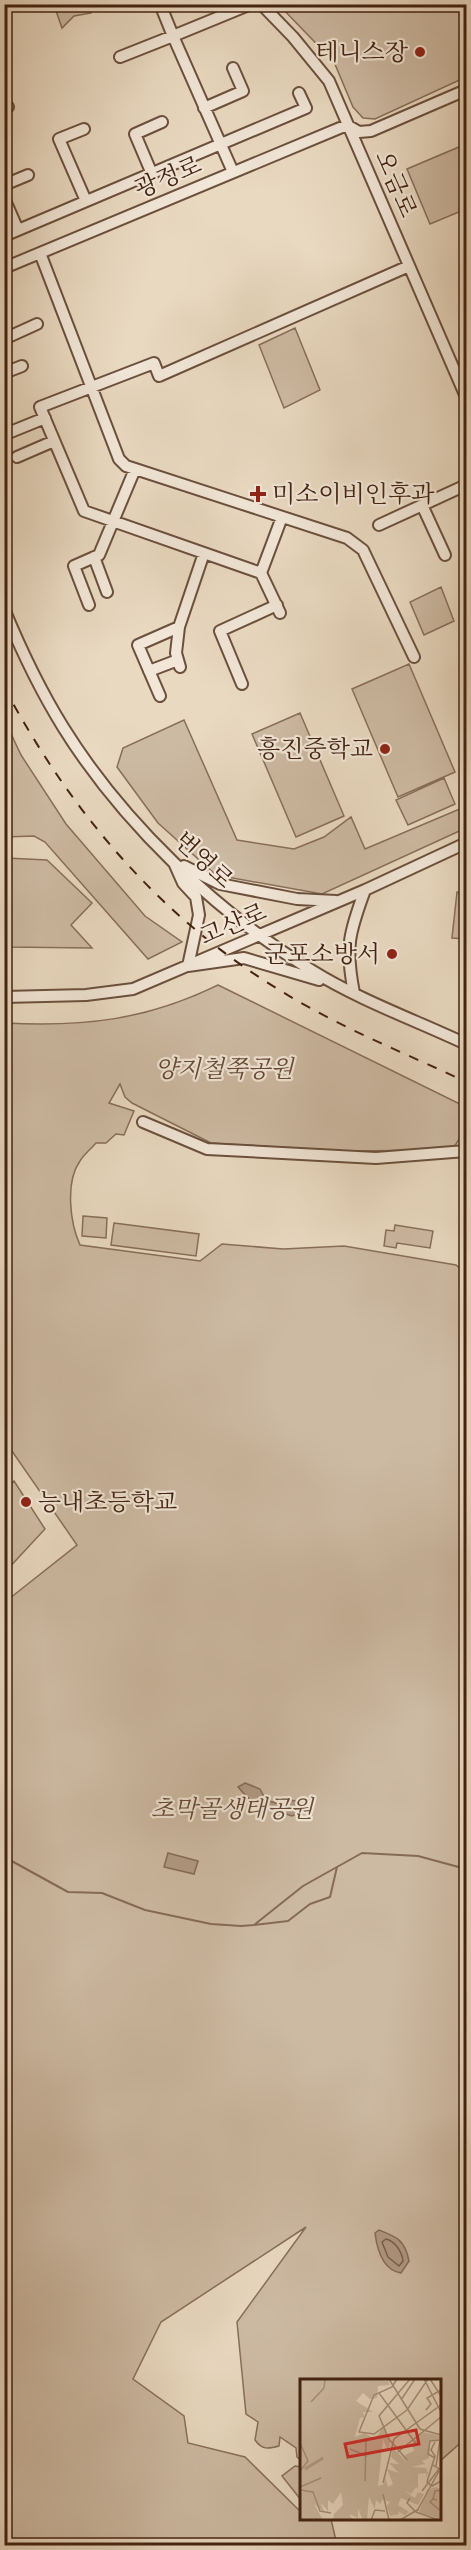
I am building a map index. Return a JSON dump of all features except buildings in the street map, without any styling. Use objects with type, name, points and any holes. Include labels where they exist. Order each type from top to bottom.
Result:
[{"type":"street","points":[[160,4],[233,172]]},
{"type":"street","points":[[120,57],[251,4]]},
{"type":"street","name":"오금로","points":[[261,4],[293,37],[329,81],[466,398]]},
{"type":"street","points":[[204,108],[243,91],[233,68]]},
{"type":"street","points":[[347,124],[359,132],[371,130],[466,90]]},
{"type":"street","points":[[4,236],[306,108],[299,93]]},
{"type":"street","points":[[152,174],[135,134],[162,122]]},
{"type":"street","name":"광정로","points":[[4,268],[347,124]]},
{"type":"street","points":[[84,129],[59,139],[86,201]]},
{"type":"street","points":[[4,185],[28,175]]},
{"type":"street","points":[[4,198],[18,230]]},
{"type":"street","points":[[40,253],[119,459],[126,466],[347,538],[363,550],[414,657]]},
{"type":"street","points":[[242,684],[220,631],[279,609],[261,573],[84,511],[40,407],[154,363],[159,376],[409,266]]},
{"type":"street","points":[[4,339],[37,324]]},
{"type":"street","points":[[4,373],[22,366]]},
{"type":"street","points":[[8,433],[45,418]]},
{"type":"street","points":[[17,457],[54,441]]},
{"type":"street","points":[[89,605],[74,566],[99,555],[135,469]]},
{"type":"street","points":[[379,525],[466,485]]},
{"type":"street","points":[[422,505],[444,555]]},
{"type":"street","points":[[261,573],[282,517]]},
{"type":"street","points":[[149,671],[179,663],[179,627],[204,553]]},
{"type":"street","points":[[94,557],[107,592]]},
{"type":"street","name":"번영로","points":[[4,609],[24,655],[63,728],[112,795],[205,891],[260,936],[336,985],[466,1044]]},
{"type":"street","points":[[159,696],[138,645],[179,627]]},
{"type":"street","name":"고산로","points":[[4,997],[116,992],[133,989],[365,890],[466,843]]},
{"type":"street","points":[[173,860],[220,884],[253,888],[297,899],[338,901]]},
{"type":"street","points":[[173,860],[183,883],[196,897],[199,915],[188,966],[244,958],[336,985]]},
{"type":"street","points":[[354,993],[348,947],[352,927],[365,890]]},
{"type":"street","points":[[143,1122],[207,1149],[376,1158],[466,1151]]},
{"type":"green space","points":[[54,5],[88,5],[91,13],[74,16],[62,28]]},
{"type":"green space","points":[[279,5],[466,5],[466,77],[375,119],[363,118],[353,107],[334,62]]},
{"type":"green space","points":[[466,144],[466,209],[430,224],[407,169]]},
{"type":"green space","points":[[295,328],[320,390],[284,408],[259,345]]},
{"type":"green space","points":[[441,587],[454,621],[424,635],[410,602]]},
{"type":"green space","points":[[409,664],[455,772],[398,797],[352,689]]},
{"type":"green space","points":[[300,713],[344,816],[296,837],[252,734]]},
{"type":"green space","points":[[184,720],[237,840],[294,849],[324,837],[351,817],[365,849],[462,808],[466,808],[466,828],[322,894],[216,875],[158,823],[117,767],[123,748]]},
{"type":"green space","points":[[5,721],[21,755],[66,824],[145,916],[182,942],[148,959],[45,842],[34,836],[5,837]]},
{"type":"green space","points":[[444,778],[455,804],[408,825],[396,800]]},
{"type":"green space","points":[[6,858],[47,860],[92,903],[71,925],[92,948],[5,947]]},
{"type":"green space","points":[[457,892],[466,893],[466,939],[452,938]]},
{"type":"green space","points":[[218,985],[466,1107],[466,1129],[452,1150],[344,1151],[211,1143],[132,1103],[125,1097],[120,1084],[109,1103],[134,1111],[124,1135],[116,1134],[106,1143],[96,1143],[82,1158],[72,1180],[71,1203],[74,1226],[80,1245],[200,1261],[222,1244],[283,1249],[344,1246],[456,1265],[466,1274],[466,2438],[441,2460],[441,2379],[300,2379],[300,2459],[297,2457],[296,2448],[280,2437],[279,2446],[272,2448],[263,2447],[255,2440],[258,2422],[246,2414],[237,2322],[306,2227],[161,2322],[133,2379],[184,2416],[188,2443],[245,2457],[300,2511],[300,2520],[331,2520],[337,2545],[5,2545],[5,1602],[77,1545],[5,1441],[5,1023],[62,1024],[115,1019],[192,997]]},
{"type":"green space","points":[[83,1216],[107,1218],[106,1238],[82,1236]]},
{"type":"green space","points":[[114,1223],[199,1234],[196,1256],[111,1245]]},
{"type":"green space","points":[[395,1225],[433,1231],[430,1248],[397,1243],[396,1248],[384,1246],[386,1230],[394,1231]]},
{"type":"green space","points":[[14,1481],[45,1529],[5,1572],[5,1491]]},
{"type":"green space","points":[[295,2466],[300,2467],[300,2499],[282,2476]]},
{"type":"water","points":[[245,1783],[260,1789],[266,1800],[279,1804],[289,1797],[293,1801],[305,1799],[306,1810],[292,1816],[258,1806],[238,1787]]},
{"type":"water","points":[[168,1853],[198,1861],[194,1874],[164,1867]]},
{"type":"water","points":[[379,2230],[395,2237],[405,2248],[409,2261],[401,2273],[389,2268],[382,2258],[375,2233]]},
{"type":"waterway","points":[[8,1859],[68,1892],[102,1893],[145,1910],[211,1924],[241,1926],[254,1925],[303,1886],[362,1853],[418,1856],[466,1869]]},
{"type":"waterway","points":[[254,1925],[288,1921],[310,1904],[330,1897],[337,1867]]},
{"type":"railway","points":[[4,687],[64,785],[98,830],[174,911],[217,947],[264,980],[314,1010],[466,1082]]},
{"type":"place","name":"테니스장","points":[[420,52]]},
{"type":"place","name":"미소이비인후과","points":[[258,494]]},
{"type":"place","name":"흥진중학교","points":[[385,749]]},
{"type":"place","name":"군포소방서","points":[[392,954]]},
{"type":"place","name":"능내초등학교","points":[[26,1502]]},
{"type":"park label","name":"양지철쭉공원","points":[[224,1069]]},
{"type":"park label","name":"초막골생태공원","points":[[232,1809]]}]
